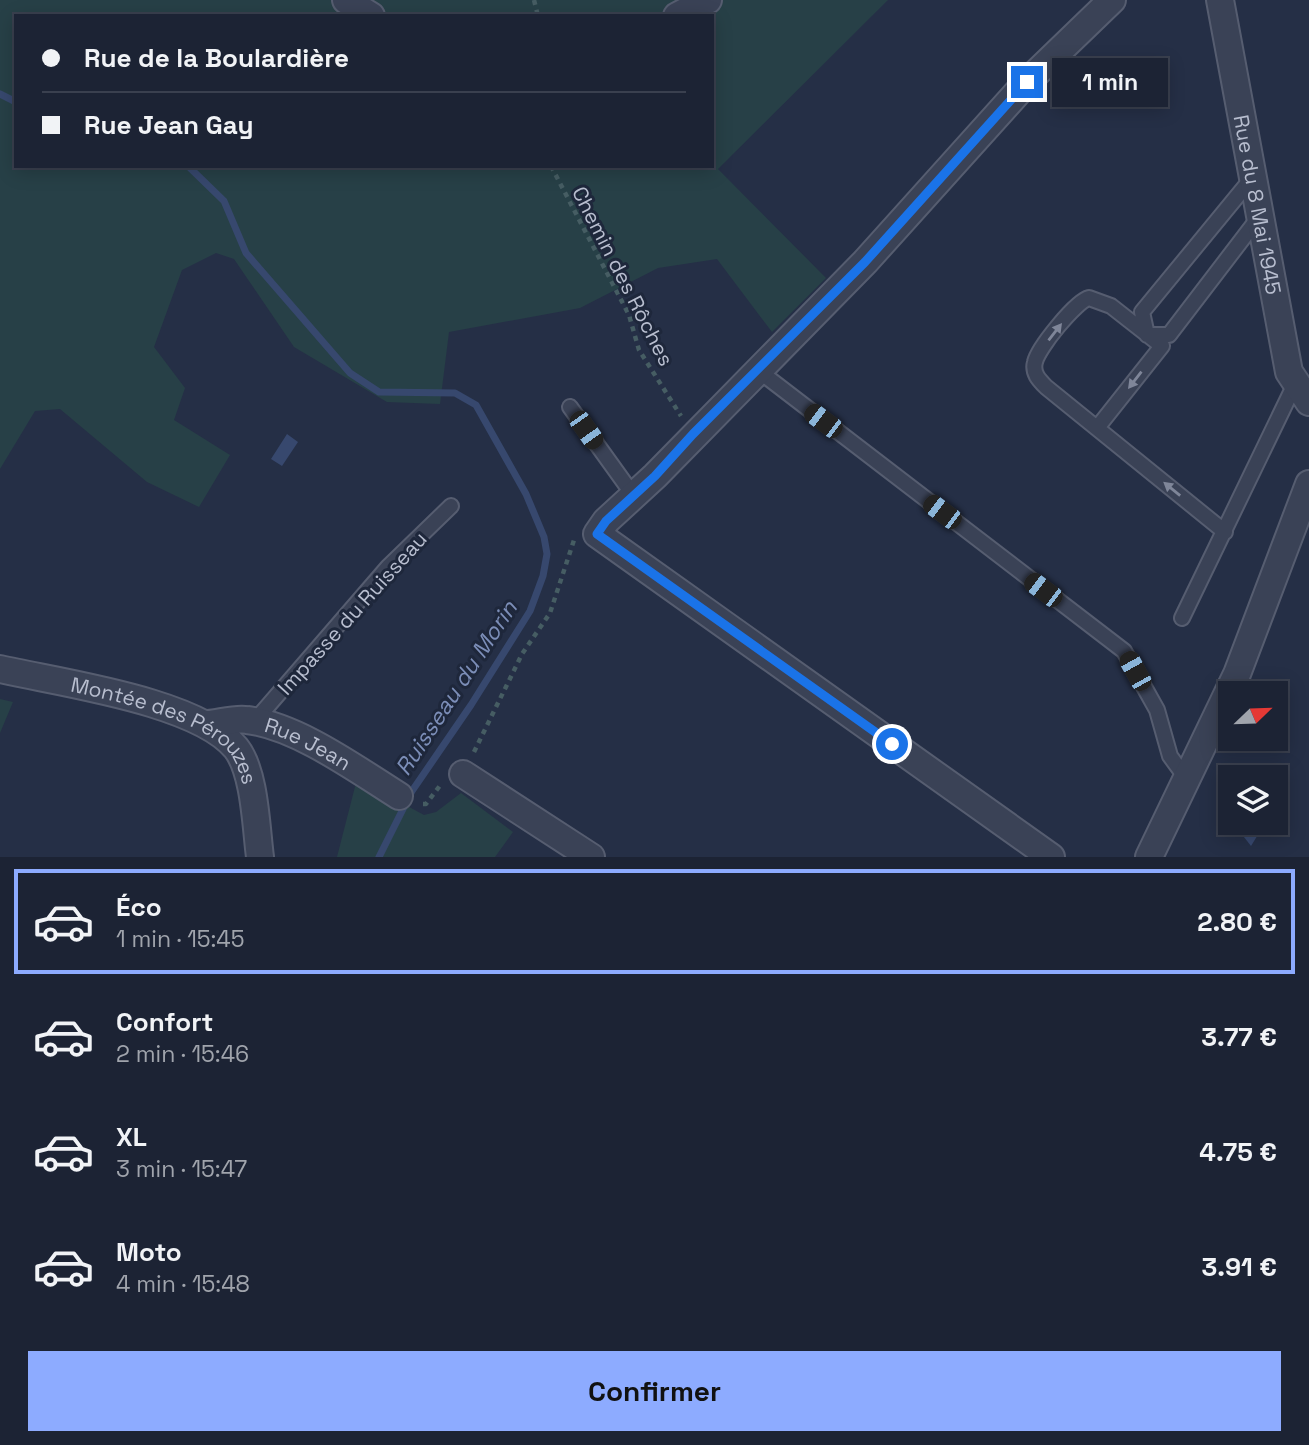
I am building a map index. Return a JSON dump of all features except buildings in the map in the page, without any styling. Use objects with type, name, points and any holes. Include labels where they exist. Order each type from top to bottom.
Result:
[{"type":"street","points":[[346,0],[367,14]]},
{"type":"street","points":[[681,14],[708,0]]},
{"type":"street","points":[[1051,857],[597,534],[606,521],[759,371],[936,186],[1027,82],[1112,0]]},
{"type":"street","name":"Rue du 8 Mai 1945","points":[[1220,0],[1289,372],[1302,393]]},
{"type":"street","points":[[1149,857],[1237,674],[1309,484]]},
{"type":"street","name":"Montée des Pérouzes","points":[[0,669],[153,704],[208,724],[237,749],[249,779],[260,857]]},
{"type":"street","name":"Rue Jean","points":[[208,724],[246,719],[286,731],[408,799]]},
{"type":"street","points":[[463,774],[591,857]]},
{"type":"lane","points":[[1147,335],[1142,312],[1253,177]]},
{"type":"lane","points":[[1147,335],[1169,335],[1260,216]]},
{"type":"lane","points":[[1097,428],[1161,346],[1111,306],[1089,298],[1077,305],[1038,356],[1035,372],[1039,380],[1097,428],[1225,532]]},
{"type":"lane","points":[[759,371],[1124,652],[1157,710],[1170,756],[1186,778]]},
{"type":"lane","points":[[1182,618],[1225,532],[1302,393]]},
{"type":"lane","points":[[570,407],[634,496]]},
{"type":"lane","name":"Impasse du Ruisseau","points":[[254,722],[388,567],[451,506]]},
{"type":"path","name":"Chemin des Rôches","points":[[552,168],[629,315],[639,350],[693,434]]},
{"type":"path","points":[[408,799],[426,804],[442,783],[463,774],[522,654],[550,613],[572,541],[580,534],[597,534]]},
{"type":"green space","points":[[0,0],[888,0],[718,169],[826,278],[772,332],[717,259],[658,268],[580,308],[449,332],[440,404],[387,402],[294,347],[234,259],[216,253],[182,270],[154,347],[185,388],[174,420],[230,455],[199,507],[147,482],[60,409],[35,411],[0,469]]},
{"type":"green space","points":[[0,699],[13,702],[0,733]]},
{"type":"green space","points":[[357,779],[424,815],[436,812],[461,793],[513,832],[495,857],[337,857]]},
{"type":"water","points":[[287,434],[298,442],[282,466],[271,459]]},
{"type":"water","points":[[1242,835],[1258,835],[1251,846]]},
{"type":"waterway","name":"Ruisseau du Morin","points":[[0,94],[14,101]]},
{"type":"waterway","name":"Ruisseau du Morin","points":[[190,168],[224,201],[246,253],[350,373],[379,392],[455,393],[476,405],[526,494],[544,537],[547,554],[543,576],[530,611],[471,705],[412,791],[379,857]]},
{"type":"route","points":[[892,744],[597,534],[606,521],[655,476],[693,434],[759,371],[865,262],[1027,82]]}]
